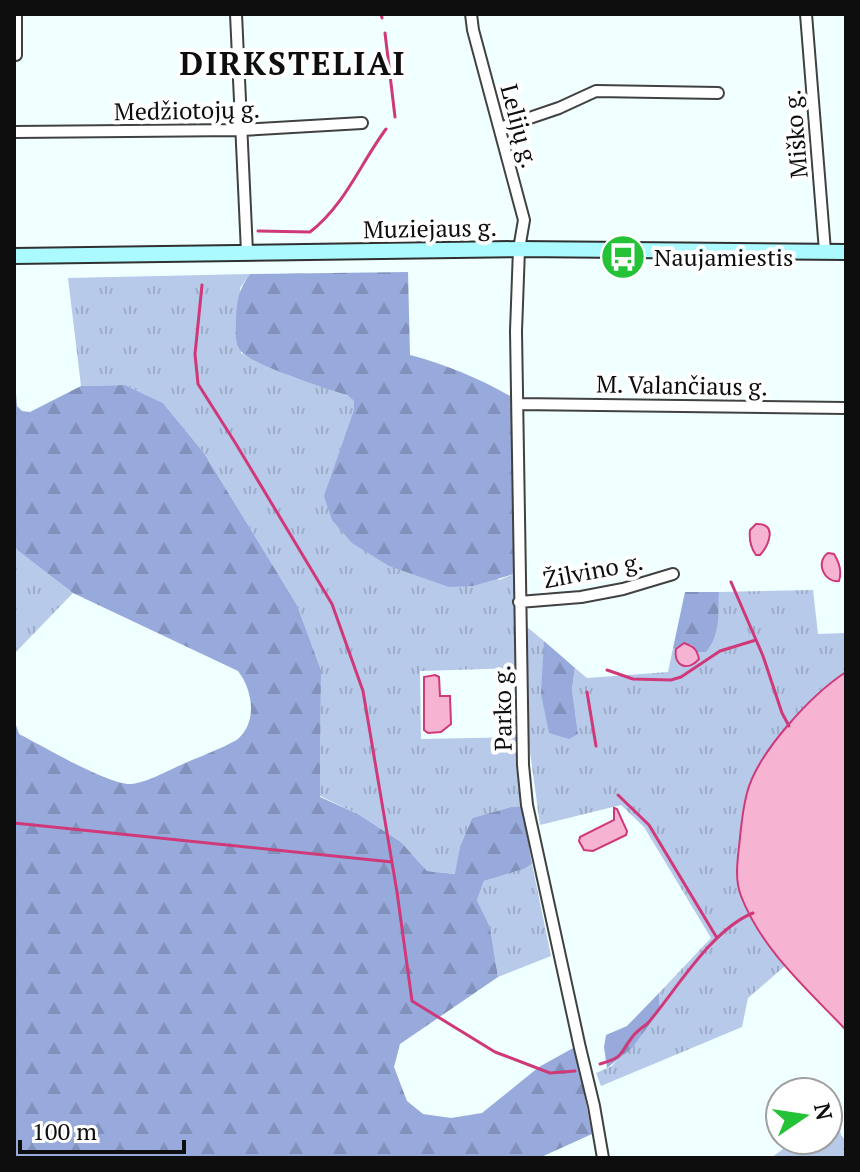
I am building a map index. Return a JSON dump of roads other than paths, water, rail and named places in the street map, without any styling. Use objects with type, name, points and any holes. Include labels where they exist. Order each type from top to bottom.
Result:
[{"type":"main road","name":"Muziejaus g.","points":[[14,256],[519,249],[846,252]]},
{"type":"street","points":[[16,14],[16,55]]},
{"type":"street","points":[[236,14],[247,252]]},
{"type":"street","name":"Lelijų g.","points":[[471,14],[524,220],[519,249]]},
{"type":"street","name":"Miško g.","points":[[806,14],[825,251]]},
{"type":"street","points":[[500,128],[559,108],[596,91],[718,93]]},
{"type":"street","name":"Medžiotojų g.","points":[[14,132],[241,130],[362,123]]},
{"type":"street","name":"Parko g.","points":[[519,249],[516,331],[523,765],[527,805],[594,1106],[599,1156]]},
{"type":"street","name":"M. Valančiaus g.","points":[[518,404],[846,408]]},
{"type":"street","name":"Žilvino g.","points":[[519,602],[581,597],[623,589],[673,574]]},
{"type":"waterway","points":[[381,14],[382,18]]},
{"type":"waterway","points":[[385,33],[395,117]]},
{"type":"waterway","points":[[258,231],[310,232],[343,197],[386,129]]},
{"type":"waterway","points":[[202,285],[195,354],[198,384],[332,604],[363,691],[412,1001],[495,1052],[550,1073],[575,1071]]},
{"type":"waterway","points":[[731,582],[789,726]]},
{"type":"waterway","points":[[607,670],[633,679],[671,680],[681,677],[720,651],[756,640]]},
{"type":"waterway","points":[[587,692],[596,746]]},
{"type":"waterway","points":[[618,795],[649,825],[717,938]]},
{"type":"waterway","points":[[14,823],[392,862]]},
{"type":"waterway","points":[[600,1064],[621,1054],[709,946],[738,921],[753,913]]},
{"type":"place","name":"Naujamiestis","points":[[623,257]]},
{"type":"district","name":"DIRKSTELIAI","points":[[293,63]]}]
